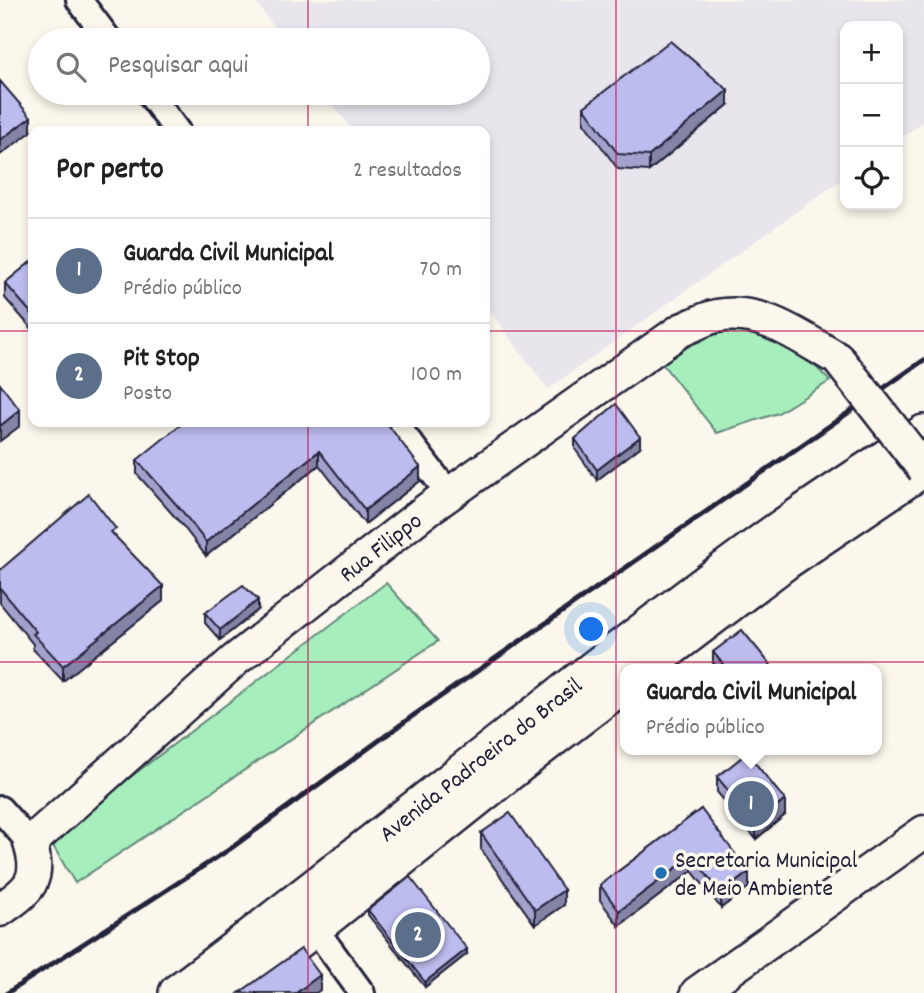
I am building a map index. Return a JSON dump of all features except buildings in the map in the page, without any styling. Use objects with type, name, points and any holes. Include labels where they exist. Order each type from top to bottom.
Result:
[{"type":"main road","name":"Avenida Padroeira do Brasil","points":[[178,993],[519,727],[771,536],[924,434]]},
{"type":"main road","points":[[649,664],[786,560],[924,468]]},
{"type":"main road","name":"Avenida Padroeira do Brasil","points":[[225,993],[290,946],[620,686]]},
{"type":"street","points":[[79,0],[100,28]]},
{"type":"street","points":[[158,105],[173,126]]},
{"type":"street","name":"Rua Filippo","points":[[30,843],[235,660],[449,494],[681,330],[716,316],[750,315],[771,321],[838,359],[924,468]]},
{"type":"street","points":[[398,427],[449,494]]},
{"type":"street","points":[[0,810],[30,843],[34,856],[34,870],[26,892],[0,910]]},
{"type":"street","points":[[697,993],[924,832]]},
{"type":"street","points":[[313,926],[362,993]]},
{"type":"shaded area","points":[[254,0],[924,0],[924,121],[903,136],[903,21],[840,21],[840,181],[548,389],[490,312],[490,126],[349,126],[333,105],[490,105],[490,28],[275,28]]},
{"type":"green space","points":[[721,322],[779,330],[830,381],[778,413],[717,433],[657,357]]},
{"type":"green space","points":[[386,583],[438,641],[75,883],[49,839]]},
{"type":"railway","points":[[7,993],[230,849],[414,715],[924,360]]},
{"type":"place","name":"Guarda Civil Municipal","points":[[751,804]]},
{"type":"place","name":"Secretaria Municipal de Meio Ambiente","points":[[661,873]]},
{"type":"place","name":"Pit Stop","points":[[418,935]]}]
